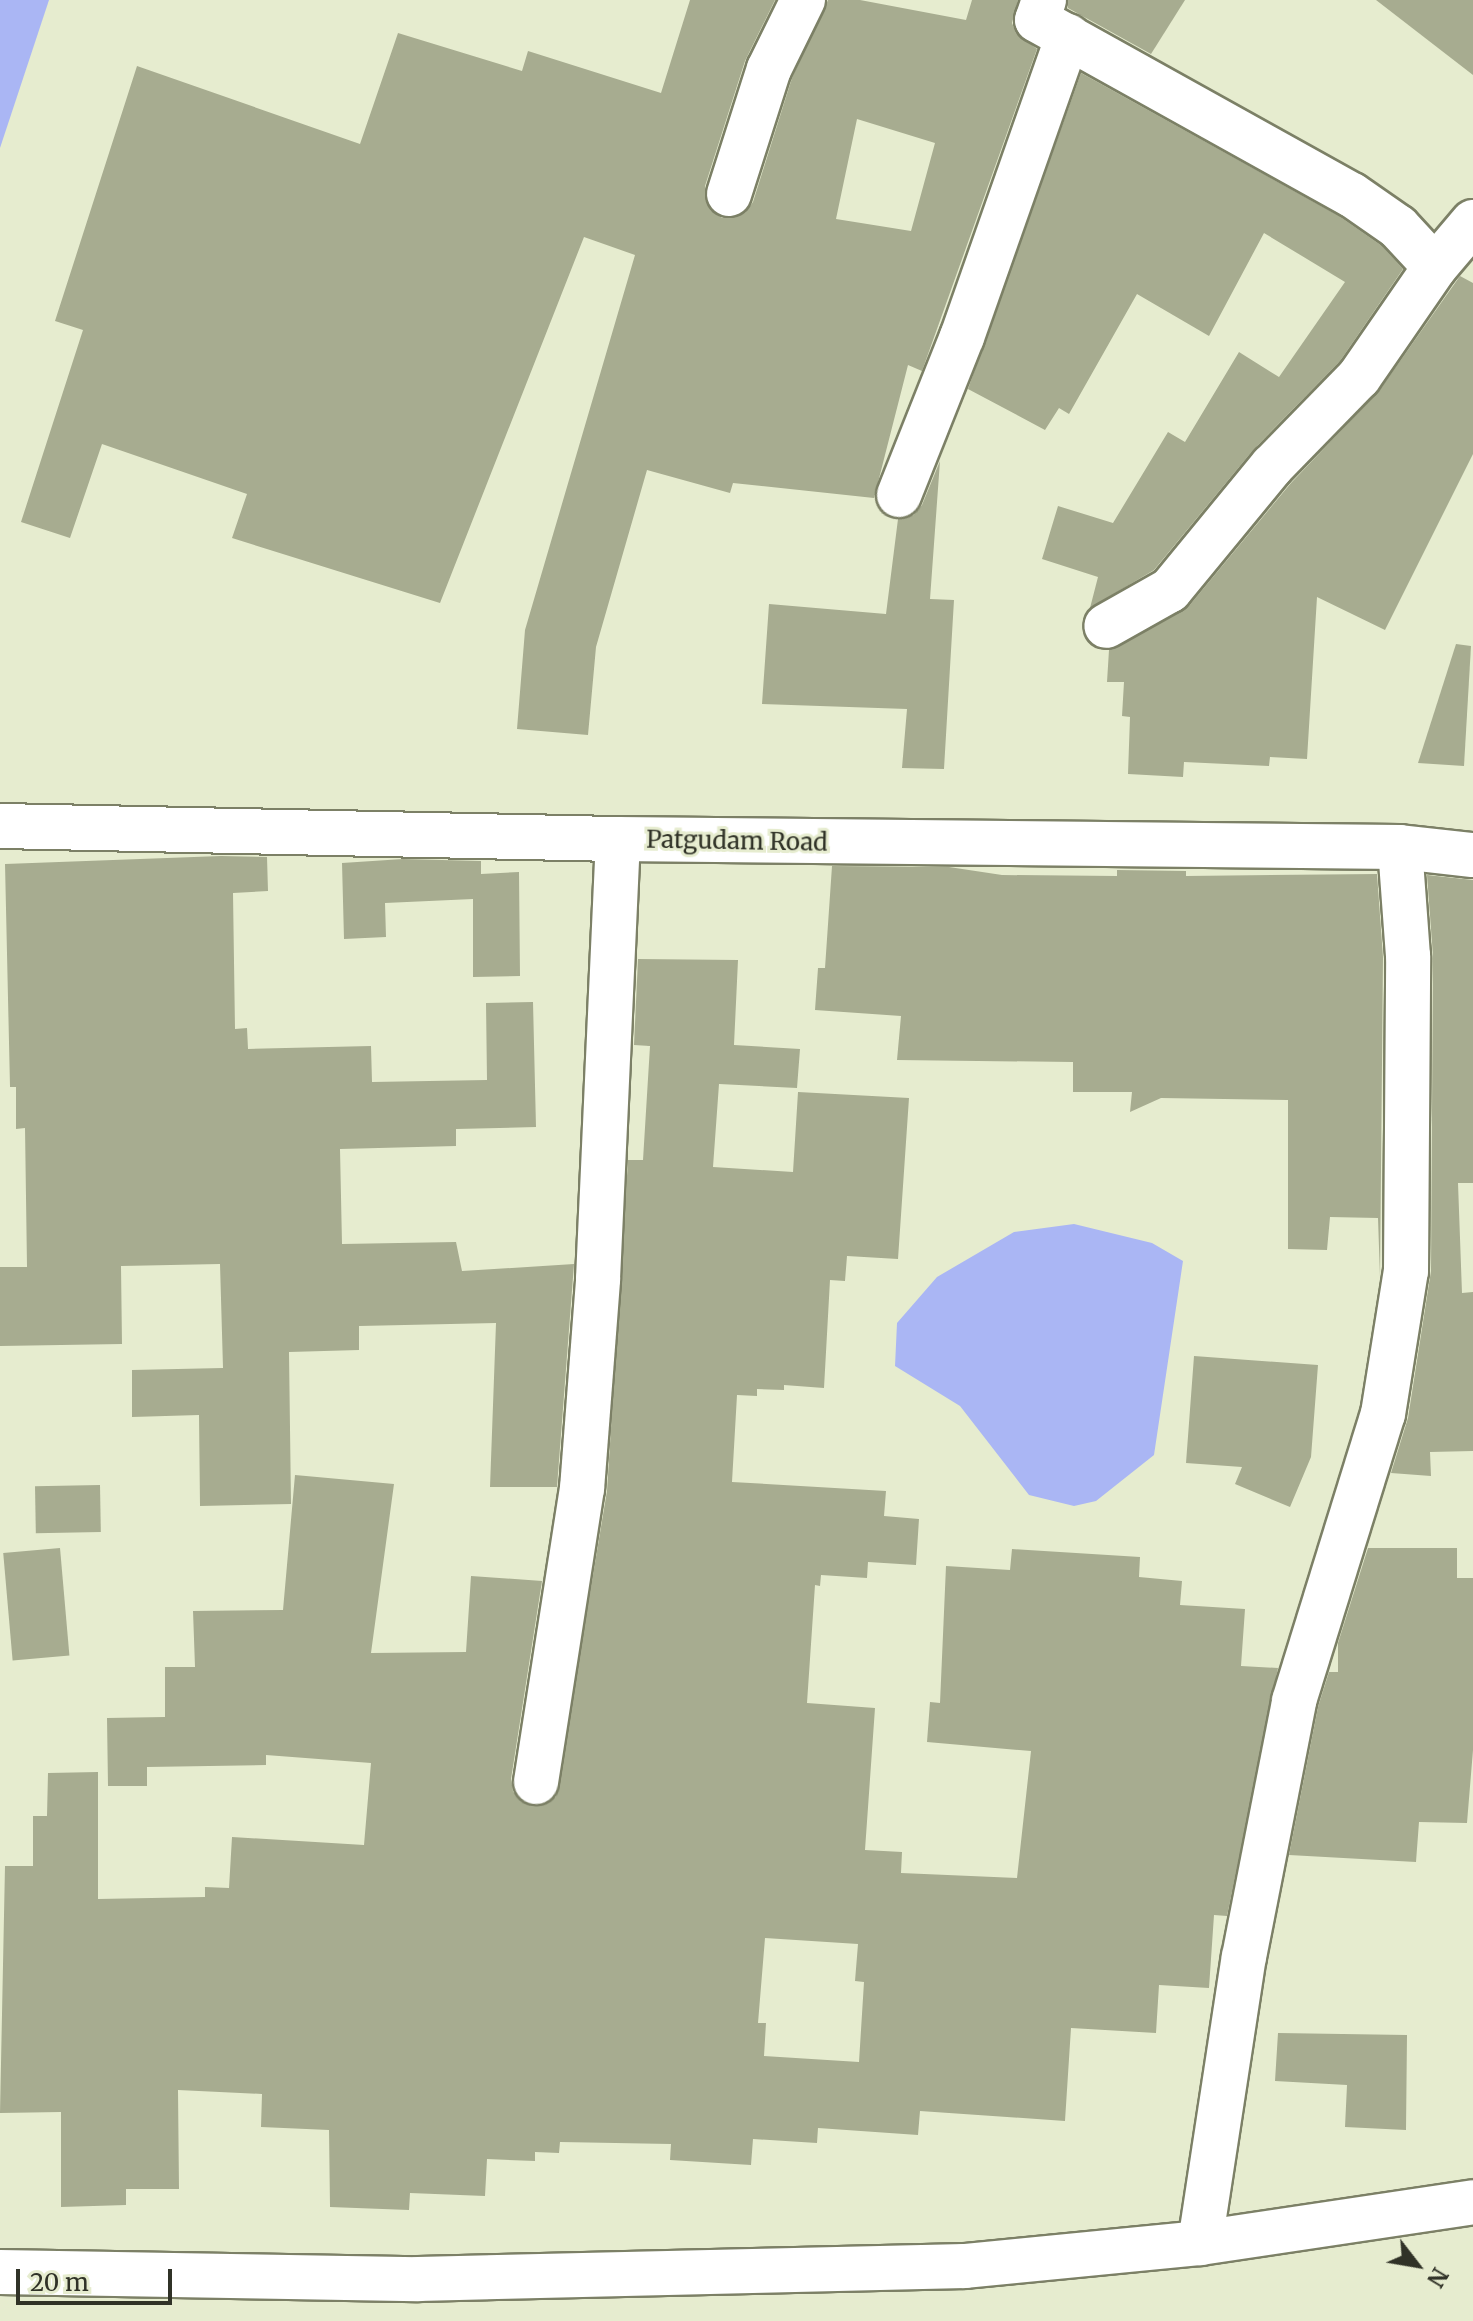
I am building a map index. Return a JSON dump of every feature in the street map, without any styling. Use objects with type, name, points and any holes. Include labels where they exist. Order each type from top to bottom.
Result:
[{"type":"street","points":[[729,194],[769,69],[803,0]]},
{"type":"street","points":[[1044,0],[1037,20],[1352,195],[1398,227],[1435,267]]},
{"type":"street","points":[[899,495],[962,337],[1068,36]]},
{"type":"street","points":[[1106,626],[1170,590],[1272,466],[1359,377],[1435,267],[1473,222]]},
{"type":"street","name":"Patgudam Road","points":[[0,826],[618,839],[1400,847],[1473,855]]},
{"type":"street","points":[[536,1782],[582,1489],[598,1279],[618,839]]},
{"type":"street","points":[[1200,2243],[1244,1957],[1294,1701],[1383,1414],[1406,1271],[1408,956],[1400,847]]},
{"type":"street","points":[[0,2272],[418,2279],[965,2266],[1200,2243],[1473,2202]]},
{"type":"water","points":[[0,0],[49,0],[0,148]]},
{"type":"water","points":[[1074,1224],[1152,1243],[1183,1261],[1154,1455],[1096,1501],[1074,1506],[1029,1495],[960,1406],[895,1366],[897,1323],[937,1277],[1014,1232]]},
{"type":"building","points":[[690,0],[775,0],[745,61],[705,186],[710,210],[722,218],[745,213],[753,202],[792,78],[828,0],[860,0],[966,20],[972,0],[1018,0],[1012,23],[1016,33],[1037,49],[922,371],[908,365],[874,498],[733,483],[730,493],[647,470],[596,647],[588,735],[517,729],[525,630],[635,255],[584,237],[440,603],[232,538],[247,494],[102,444],[70,538],[21,522],[83,330],[55,321],[137,66],[360,144],[398,33],[522,71],[528,51],[661,93]],"holes":[[[857,119],[935,143],[911,231],[836,219]]]},
{"type":"building","points":[[1068,0],[1185,0],[1151,54],[1068,8]]},
{"type":"building","points":[[1376,0],[1473,0],[1473,75]]},
{"type":"building","points":[[1081,73],[1339,216],[1382,246],[1403,269],[1340,361],[1253,450],[1154,570],[1090,608],[1098,577],[1042,559],[1058,506],[1113,523],[1168,432],[1185,442],[1239,352],[1279,377],[1345,282],[1264,233],[1209,336],[1137,294],[1069,414],[1059,408],[1045,430],[968,389]]},
{"type":"building","points":[[1460,276],[1473,283],[1473,454],[1385,630],[1317,597],[1307,759],[1270,757],[1269,766],[1184,762],[1183,777],[1128,774],[1130,717],[1122,716],[1124,682],[1107,682],[1109,650],[1189,606],[1291,483],[1379,391]]},
{"type":"building","points":[[940,461],[930,599],[954,600],[944,769],[902,768],[907,709],[762,704],[769,604],[886,614],[898,519],[914,515],[922,505]]},
{"type":"building","points":[[1456,644],[1471,646],[1464,766],[1418,763]]},
{"type":"building","points":[[267,857],[268,891],[233,893],[235,1029],[247,1028],[248,1049],[371,1046],[372,1082],[487,1080],[486,1003],[533,1002],[536,1127],[456,1129],[456,1146],[340,1149],[342,1244],[456,1242],[462,1271],[574,1264],[557,1487],[490,1487],[496,1323],[359,1326],[359,1350],[289,1352],[291,1504],[200,1506],[199,1415],[132,1417],[132,1370],[223,1368],[220,1264],[121,1266],[122,1344],[0,1346],[0,1267],[27,1267],[25,1128],[16,1129],[16,1087],[10,1087],[5,864]]},
{"type":"building","points":[[403,859],[481,861],[481,874],[519,872],[520,976],[473,977],[473,899],[385,903],[386,937],[344,939],[342,863]]},
{"type":"building","points":[[832,866],[949,867],[1002,875],[1117,876],[1117,870],[1186,871],[1186,876],[1377,874],[1383,957],[1380,1277],[1378,1218],[1330,1217],[1327,1250],[1288,1249],[1288,1100],[1161,1098],[1130,1112],[1132,1092],[1073,1092],[1073,1062],[897,1060],[901,1016],[815,1010],[818,968],[825,968]]},
{"type":"building","points":[[1427,875],[1473,880],[1473,1183],[1458,1183],[1462,1293],[1473,1292],[1473,1451],[1430,1452],[1431,1476],[1391,1473],[1408,1418],[1431,1271],[1433,956]]},
{"type":"building","points":[[638,959],[738,960],[734,1045],[800,1049],[797,1088],[719,1084],[713,1167],[793,1172],[798,1092],[909,1098],[898,1259],[847,1256],[845,1281],[830,1280],[824,1388],[784,1385],[784,1390],[757,1389],[757,1396],[737,1395],[732,1482],[886,1491],[884,1516],[919,1519],[916,1565],[868,1562],[867,1578],[821,1575],[820,1586],[815,1585],[807,1703],[875,1708],[865,1850],[902,1852],[901,1873],[1017,1878],[1031,1751],[927,1742],[930,1702],[940,1703],[946,1566],[1010,1570],[1012,1549],[1140,1557],[1139,1577],[1182,1581],[1180,1605],[1245,1609],[1241,1666],[1278,1668],[1227,1916],[1214,1915],[1209,1988],[1159,1985],[1156,2033],[1071,2028],[1065,2121],[920,2111],[918,2135],[818,2128],[817,2143],[753,2139],[751,2165],[670,2160],[671,2144],[560,2142],[559,2153],[535,2152],[535,2161],[487,2159],[485,2196],[410,2193],[409,2210],[330,2207],[329,2130],[261,2127],[262,2094],[178,2090],[179,2189],[126,2189],[126,2205],[61,2207],[61,2112],[0,2113],[5,1866],[33,1866],[33,1816],[47,1816],[48,1773],[98,1772],[98,1899],[205,1897],[205,1887],[229,1888],[232,1837],[364,1845],[371,1763],[266,1755],[266,1765],[147,1767],[147,1786],[108,1786],[107,1718],[165,1717],[165,1667],[195,1667],[193,1611],[283,1610],[295,1475],[394,1484],[371,1653],[466,1652],[471,1576],[542,1581],[511,1779],[513,1792],[531,1806],[556,1797],[607,1491],[628,1160],[643,1160],[650,1046],[634,1045]],"holes":[[[765,1938],[858,1944],[855,1981],[864,1982],[859,2062],[764,2056],[766,2023],[758,2023]]]},
{"type":"building","points":[[1194,1356],[1318,1365],[1311,1457],[1290,1507],[1235,1484],[1242,1467],[1186,1463]]},
{"type":"building","points":[[100,1485],[101,1532],[36,1533],[35,1486]]},
{"type":"building","points":[[60,1548],[69,1656],[13,1661],[3,1553]]},
{"type":"building","points":[[1368,1548],[1457,1548],[1457,1578],[1473,1578],[1473,1750],[1467,1823],[1419,1822],[1416,1862],[1289,1855],[1318,1707],[1329,1672],[1338,1672],[1338,1643]]},
{"type":"building","points":[[1278,2033],[1407,2035],[1406,2130],[1345,2127],[1347,2085],[1275,2081]]}]
